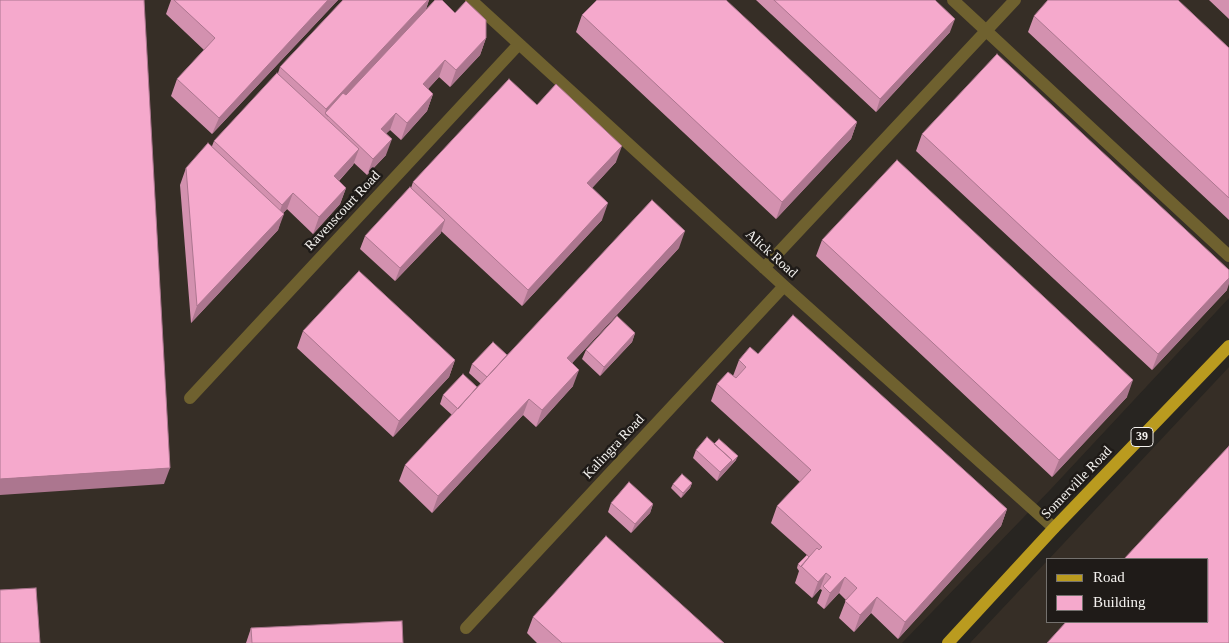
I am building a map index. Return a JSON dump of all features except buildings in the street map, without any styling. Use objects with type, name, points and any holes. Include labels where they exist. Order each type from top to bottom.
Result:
[{"type":"main road","name":"Somerville Road","points":[[948,643],[1054,528],[1229,346]]},
{"type":"street","name":"Alick Road","points":[[471,0],[764,268],[1054,528]]},
{"type":"street","points":[[954,0],[1229,256]]},
{"type":"street","points":[[764,268],[1015,0]]},
{"type":"street","name":"Ravenscourt Road","points":[[190,398],[519,44]]},
{"type":"street","name":"Kalingra Road","points":[[466,628],[784,286]]},
{"type":"shaded area","points":[[0,0],[1229,0],[1229,298],[1050,490],[902,643],[0,643]]},
{"type":"shaded area","points":[[1229,367],[1229,643],[970,643],[1046,562],[1046,623],[1209,623],[1209,558],[1050,558]]}]
